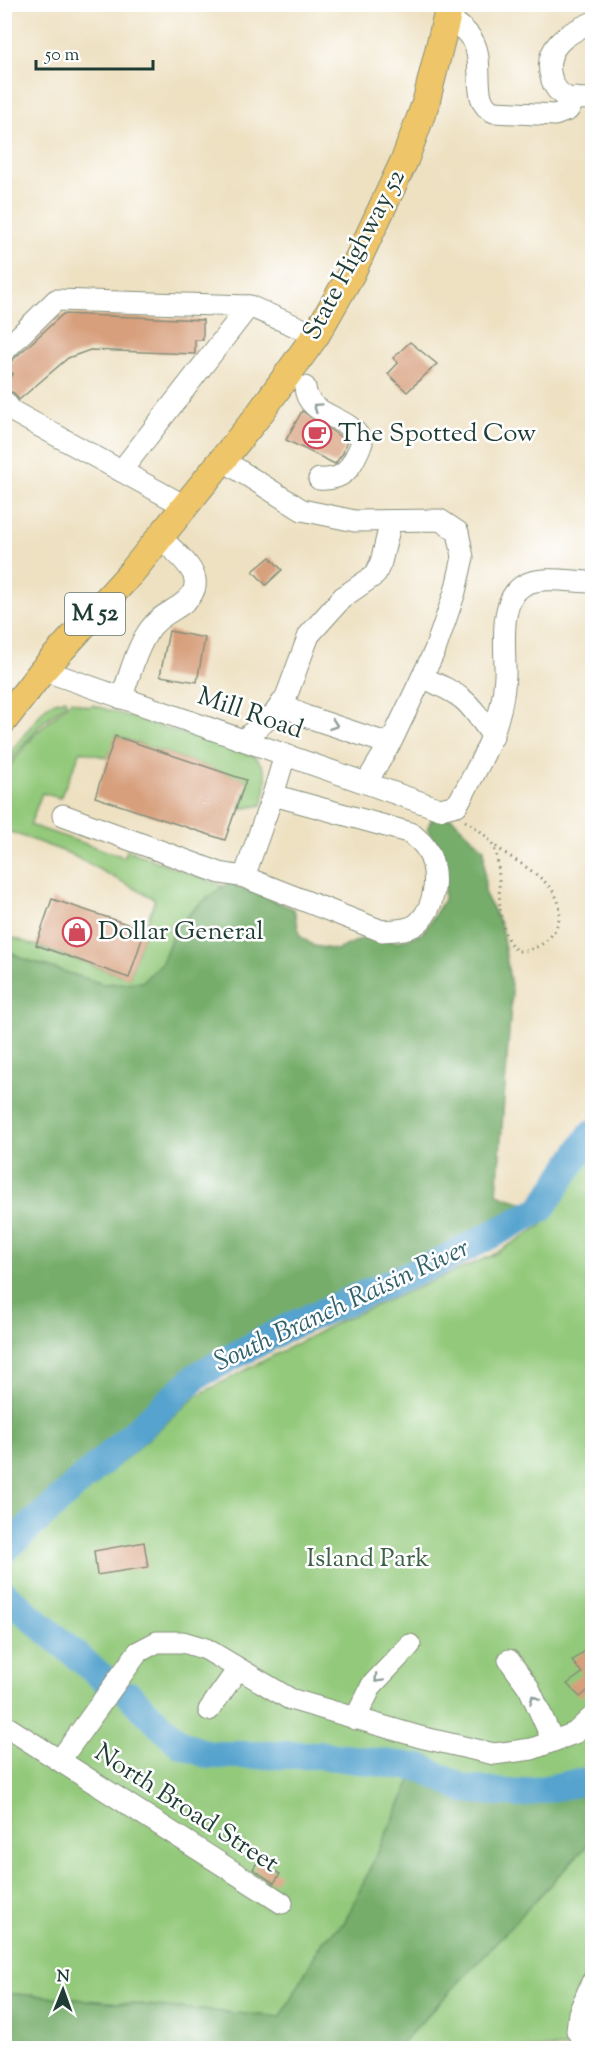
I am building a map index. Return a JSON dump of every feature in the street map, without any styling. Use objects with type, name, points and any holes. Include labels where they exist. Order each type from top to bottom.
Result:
[{"type":"main road","name":"State Highway 52","points":[[183,506],[316,335],[351,274],[405,159],[426,102],[448,10]]},
{"type":"main road","name":"M 52","points":[[4,720],[43,670],[131,573],[183,506]]},
{"type":"street","points":[[448,10],[475,44],[481,65],[480,101],[485,109],[494,112],[555,115],[568,110],[584,98]]},
{"type":"street","points":[[584,98],[568,98],[553,86],[548,66],[554,47],[569,32],[592,21]]},
{"type":"street","points":[[4,351],[56,300],[249,306],[316,335]]},
{"type":"street","points":[[121,471],[249,306]]},
{"type":"street","points":[[305,387],[306,398],[314,407],[339,420],[360,436],[362,443],[344,475],[334,480],[319,479]]},
{"type":"street","points":[[4,401],[12,411],[183,506]]},
{"type":"street","points":[[221,459],[302,510],[355,521],[440,520],[458,532],[463,557],[455,592],[435,650],[389,744],[366,783]]},
{"type":"street","points":[[243,740],[274,714],[281,704],[309,635],[343,597],[375,575],[381,562],[391,521]]},
{"type":"street","points":[[121,698],[148,631],[161,615],[180,606],[192,595],[196,586],[195,573],[159,536]]},
{"type":"street","points":[[447,807],[457,804],[493,736],[504,696],[506,618],[510,597],[523,585],[536,581],[592,582]]},
{"type":"street","name":"Mill Road","points":[[43,670],[366,783],[447,807]]},
{"type":"street","points":[[422,676],[459,693],[493,736]]},
{"type":"street","points":[[281,704],[305,716],[389,744]]},
{"type":"street","points":[[244,877],[285,755]]},
{"type":"street","points":[[63,815],[220,873],[244,877],[382,931],[400,930],[417,924],[430,905],[436,873],[427,848],[411,833],[273,795]]},
{"type":"street","name":"North Broad Street","points":[[60,1760],[138,1652],[157,1642],[183,1642],[206,1649],[238,1669]]},
{"type":"street","points":[[355,1719],[372,1685],[410,1645]]},
{"type":"street","points":[[509,1660],[529,1688],[553,1741]]},
{"type":"street","points":[[209,1710],[238,1669],[290,1699],[355,1719],[494,1754],[532,1749],[575,1733],[592,1718]]},
{"type":"street","name":"North Broad Street","points":[[4,1725],[282,1903]]},
{"type":"street","points":[[590,2049],[573,2040],[579,2013],[592,1982]]},
{"type":"path","points":[[447,807],[492,843],[501,852],[536,872],[557,900],[559,914],[552,934],[543,943],[526,952],[517,951],[508,944],[499,902],[498,869],[492,843]]},
{"type":"green space","points":[[66,699],[66,703],[41,724],[5,768],[5,759],[45,708],[52,703]]},
{"type":"green space","points":[[71,701],[89,707],[93,705],[254,756],[265,773],[266,784],[262,805],[240,809],[248,784],[246,780],[116,736],[108,758],[81,751],[60,798],[42,793],[30,825],[124,857],[127,850],[223,886],[196,907],[175,929],[162,963],[142,982],[103,984],[24,959],[5,949],[5,935],[129,978],[155,899],[68,853],[5,830],[4,773],[36,733]]},
{"type":"green space","points":[[433,816],[452,818],[484,849],[485,894],[501,926],[512,992],[497,1194],[541,1209],[443,1260],[290,1326],[198,1375],[5,1550],[4,949],[24,959],[103,984],[142,982],[162,963],[175,929],[196,907],[229,882],[294,909],[300,936],[314,946],[337,950],[368,936],[397,942],[423,933],[444,900],[445,856],[427,829]]},
{"type":"green space","name":"Island Park","points":[[592,1149],[592,1774],[553,1785],[412,1779],[345,1922],[322,1942],[281,2017],[5,1993],[5,1565],[198,1395],[342,1320],[491,1256],[541,1226]]},
{"type":"green space","points":[[422,1768],[464,1789],[520,1794],[592,1780],[592,1840],[397,2048],[5,2048],[5,1993],[281,2017],[322,1942],[345,1922],[412,1779]]},
{"type":"green space","points":[[592,1840],[592,2048],[397,2048]]},
{"type":"building","points":[[63,314],[203,320],[203,340],[195,340],[195,354],[90,350],[68,358],[19,400],[14,393],[4,389],[4,383],[13,374],[6,366]]},
{"type":"building","points":[[410,342],[437,364],[407,392],[388,374],[398,363],[393,358]]},
{"type":"building","name":"The Spotted Cow","points":[[302,411],[347,441],[343,453],[335,464],[286,440]]},
{"type":"building","points":[[270,557],[282,570],[266,585],[253,571]]},
{"type":"building","points":[[169,631],[205,638],[197,682],[160,676]]},
{"type":"building","points":[[115,736],[246,780],[225,840],[95,797]]},
{"type":"building","points":[[52,899],[145,930],[129,978],[36,945]]},
{"type":"building","points":[[144,1542],[148,1567],[97,1575],[94,1551]]},
{"type":"building","points":[[586,1650],[592,1659],[592,1687],[580,1697],[567,1684],[582,1673],[572,1661]]},
{"type":"building","points":[[258,1861],[280,1874],[274,1883],[253,1869]]},
{"type":"waterway","name":"South Branch Raisin River","points":[[4,1550],[198,1375],[290,1326],[443,1260],[541,1209],[592,1133]]},
{"type":"waterway","name":"South Branch Raisin River","points":[[4,1594],[103,1678]]},
{"type":"waterway","name":"South Branch Raisin River","points":[[129,1695],[180,1744],[209,1755],[320,1755],[422,1768],[464,1789],[520,1794],[592,1780]]},
{"type":"place","name":"The Spotted Cow","points":[[317,434]]},
{"type":"place","name":"Dollar General","points":[[77,932]]}]
